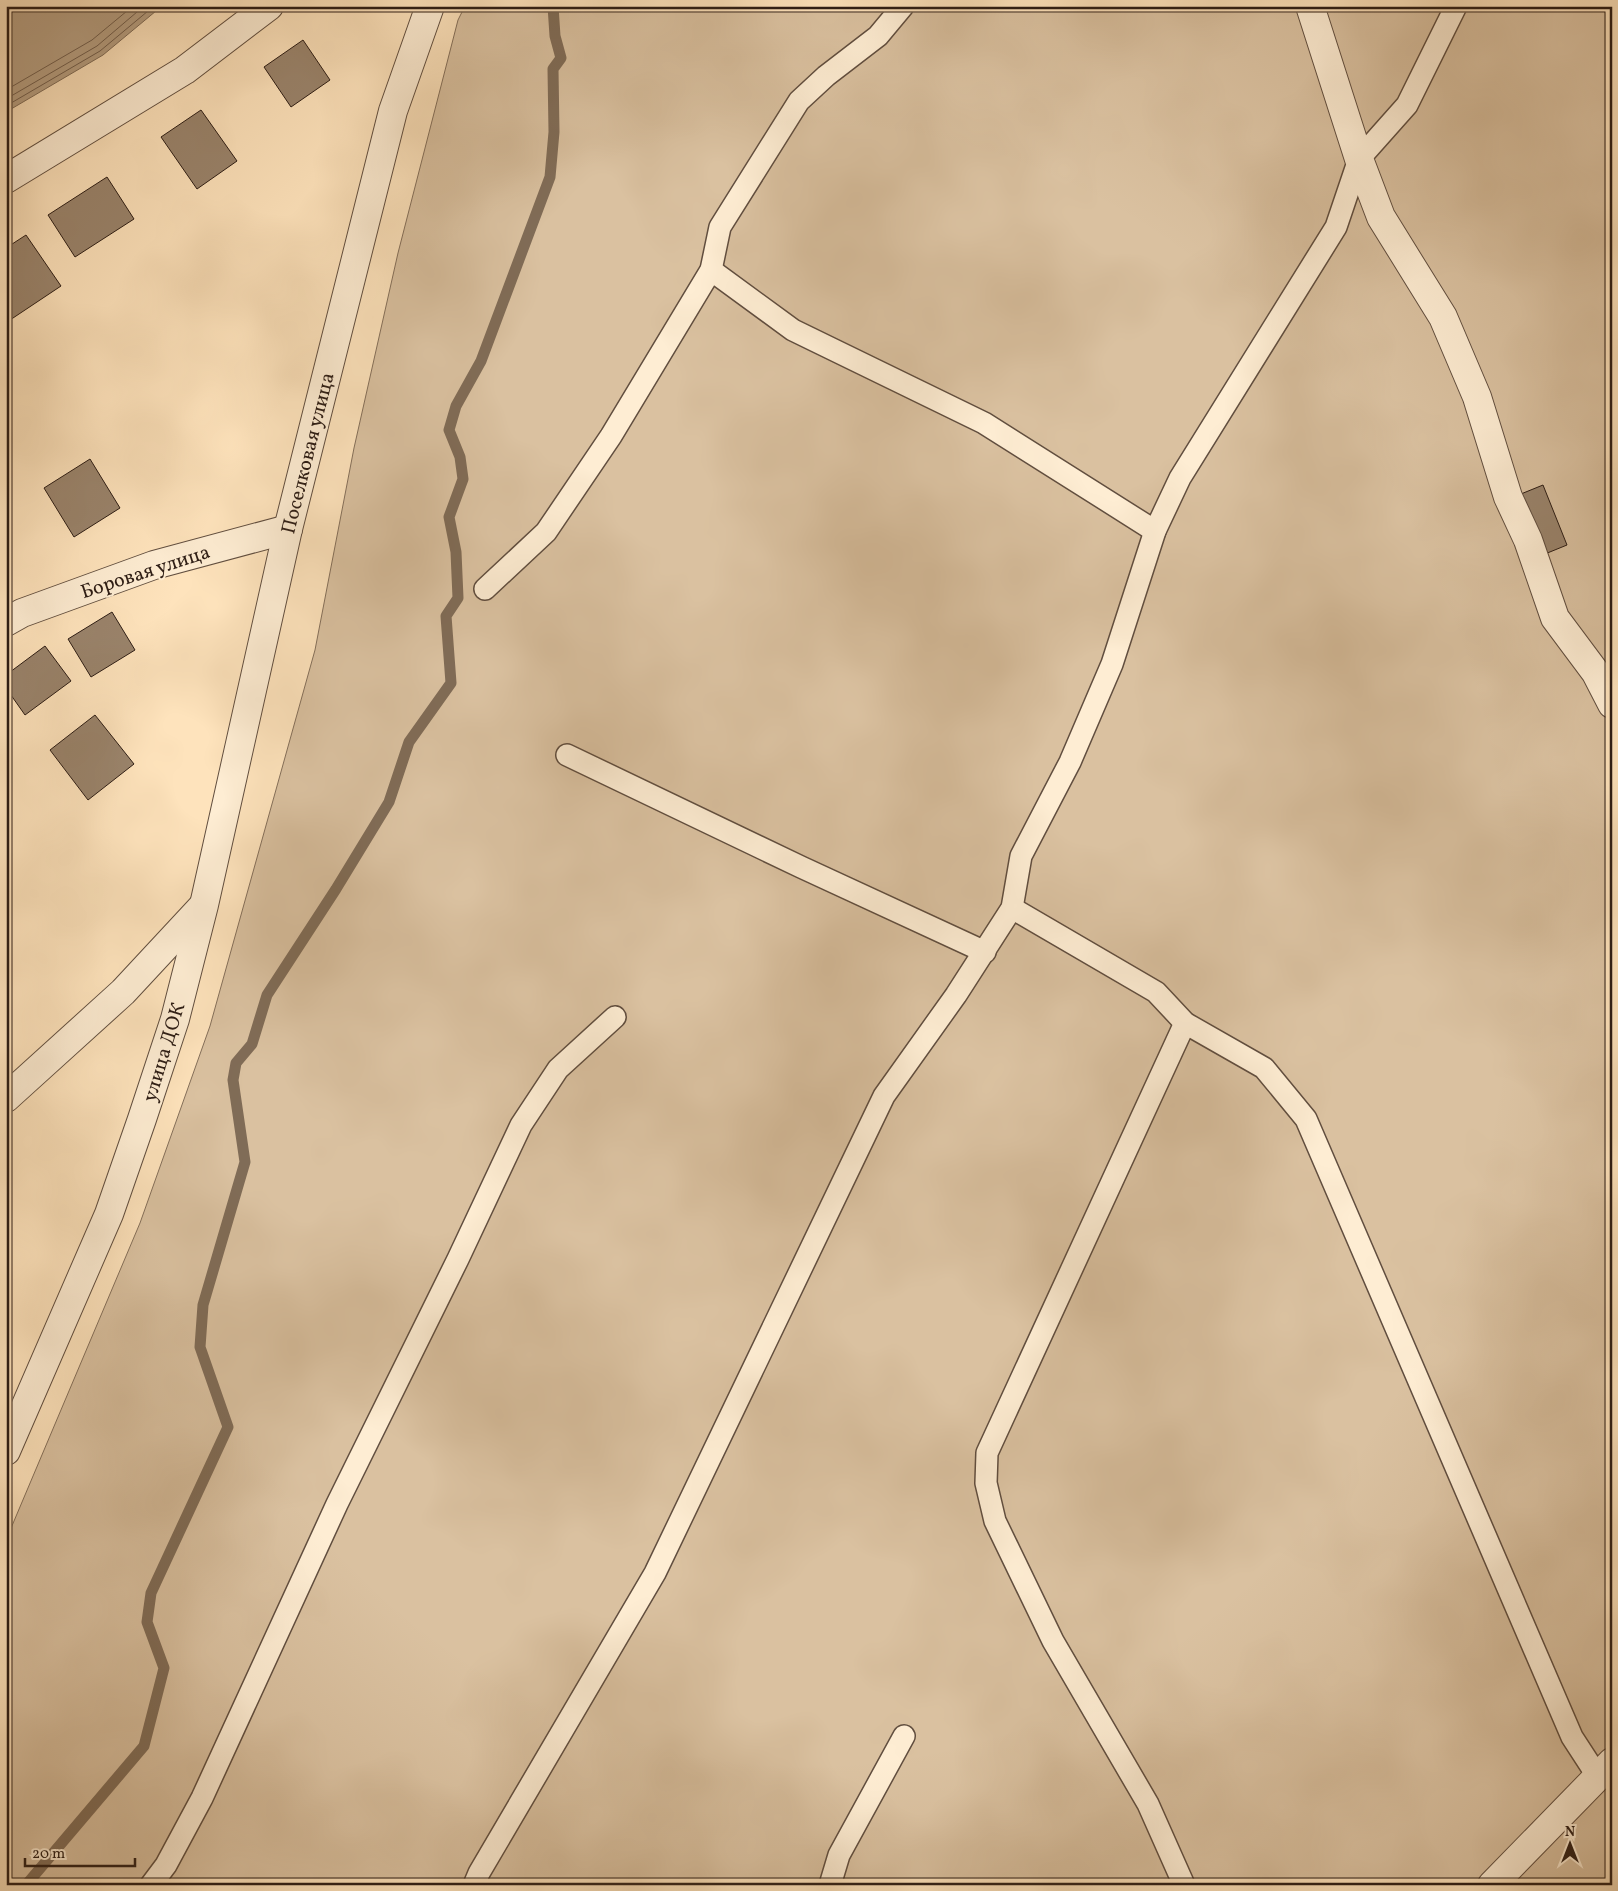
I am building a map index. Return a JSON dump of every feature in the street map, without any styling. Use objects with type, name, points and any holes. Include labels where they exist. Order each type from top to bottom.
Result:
[{"type":"street","points":[[6,179],[185,70],[268,6]]},
{"type":"street","name":"Поселковая улица","points":[[204,905],[288,529],[393,111],[430,6]]},
{"type":"street","points":[[1310,6],[1359,159],[1381,217],[1443,317],[1477,396],[1508,497],[1528,540],[1556,618],[1604,671],[1612,704]]},
{"type":"street","name":"Боровая улица","points":[[6,622],[22,613],[154,565],[288,529]]},
{"type":"street","points":[[6,1098],[123,992],[204,905]]},
{"type":"street","name":"улица ДОК","points":[[6,1451],[112,1205],[175,1018],[204,905]]},
{"type":"street","points":[[1492,1885],[1605,1769]]},
{"type":"lane","points":[[485,589],[546,532],[610,436],[711,270],[720,227],[799,101],[826,76],[878,36],[903,6]]},
{"type":"lane","points":[[474,1885],[479,1873],[655,1573],[884,1096],[985,952],[1012,908],[1021,856],[1070,762],[1112,664],[1155,531],[1180,478],[1336,227],[1359,159],[1407,106],[1456,6]]},
{"type":"lane","points":[[711,270],[793,330],[984,423],[1155,531]]},
{"type":"lane","points":[[567,754],[801,868],[985,952]]},
{"type":"lane","points":[[1012,908],[1156,992],[1185,1024],[1264,1068],[1306,1119],[1572,1737],[1605,1769]]},
{"type":"lane","points":[[151,1885],[166,1865],[202,1798],[337,1504],[458,1259],[521,1125],[558,1069],[615,1017]]},
{"type":"lane","points":[[1184,1885],[1148,1804],[1053,1640],[995,1521],[986,1483],[987,1453],[1185,1024]]},
{"type":"lane","points":[[830,1885],[839,1856],[904,1736]]},
{"type":"shaded area","points":[[465,6],[1612,6],[1612,1885],[6,1885],[6,1540],[140,1223],[210,1026],[315,650],[354,448],[398,253],[458,20]]},
{"type":"water","points":[[6,6],[162,6],[103,55],[6,112]]},
{"type":"building","points":[[303,40],[330,80],[291,107],[264,67]]},
{"type":"building","points":[[201,110],[237,161],[197,189],[161,137]]},
{"type":"building","points":[[107,177],[134,219],[75,257],[48,215]]},
{"type":"building","points":[[26,235],[61,286],[7,322],[6,248]]},
{"type":"building","points":[[90,459],[120,508],[74,537],[44,488]]},
{"type":"building","points":[[1543,485],[1567,545],[1540,556],[1516,496]]},
{"type":"building","points":[[112,612],[135,650],[91,677],[68,639]]},
{"type":"building","points":[[45,646],[71,681],[25,715],[6,688],[6,675]]},
{"type":"building","points":[[95,715],[134,764],[88,800],[50,750]]},
{"type":"waterway","points":[[26,1885],[144,1746],[164,1668],[147,1622],[151,1593],[228,1427],[200,1347],[203,1305],[245,1162],[233,1080],[236,1063],[252,1044],[267,995],[336,889],[389,802],[409,742],[451,683],[446,616],[458,598],[456,552],[449,517],[463,479],[460,457],[449,430],[456,406],[481,361],[550,177],[554,132],[553,69],[561,58],[555,36],[553,6]]}]
